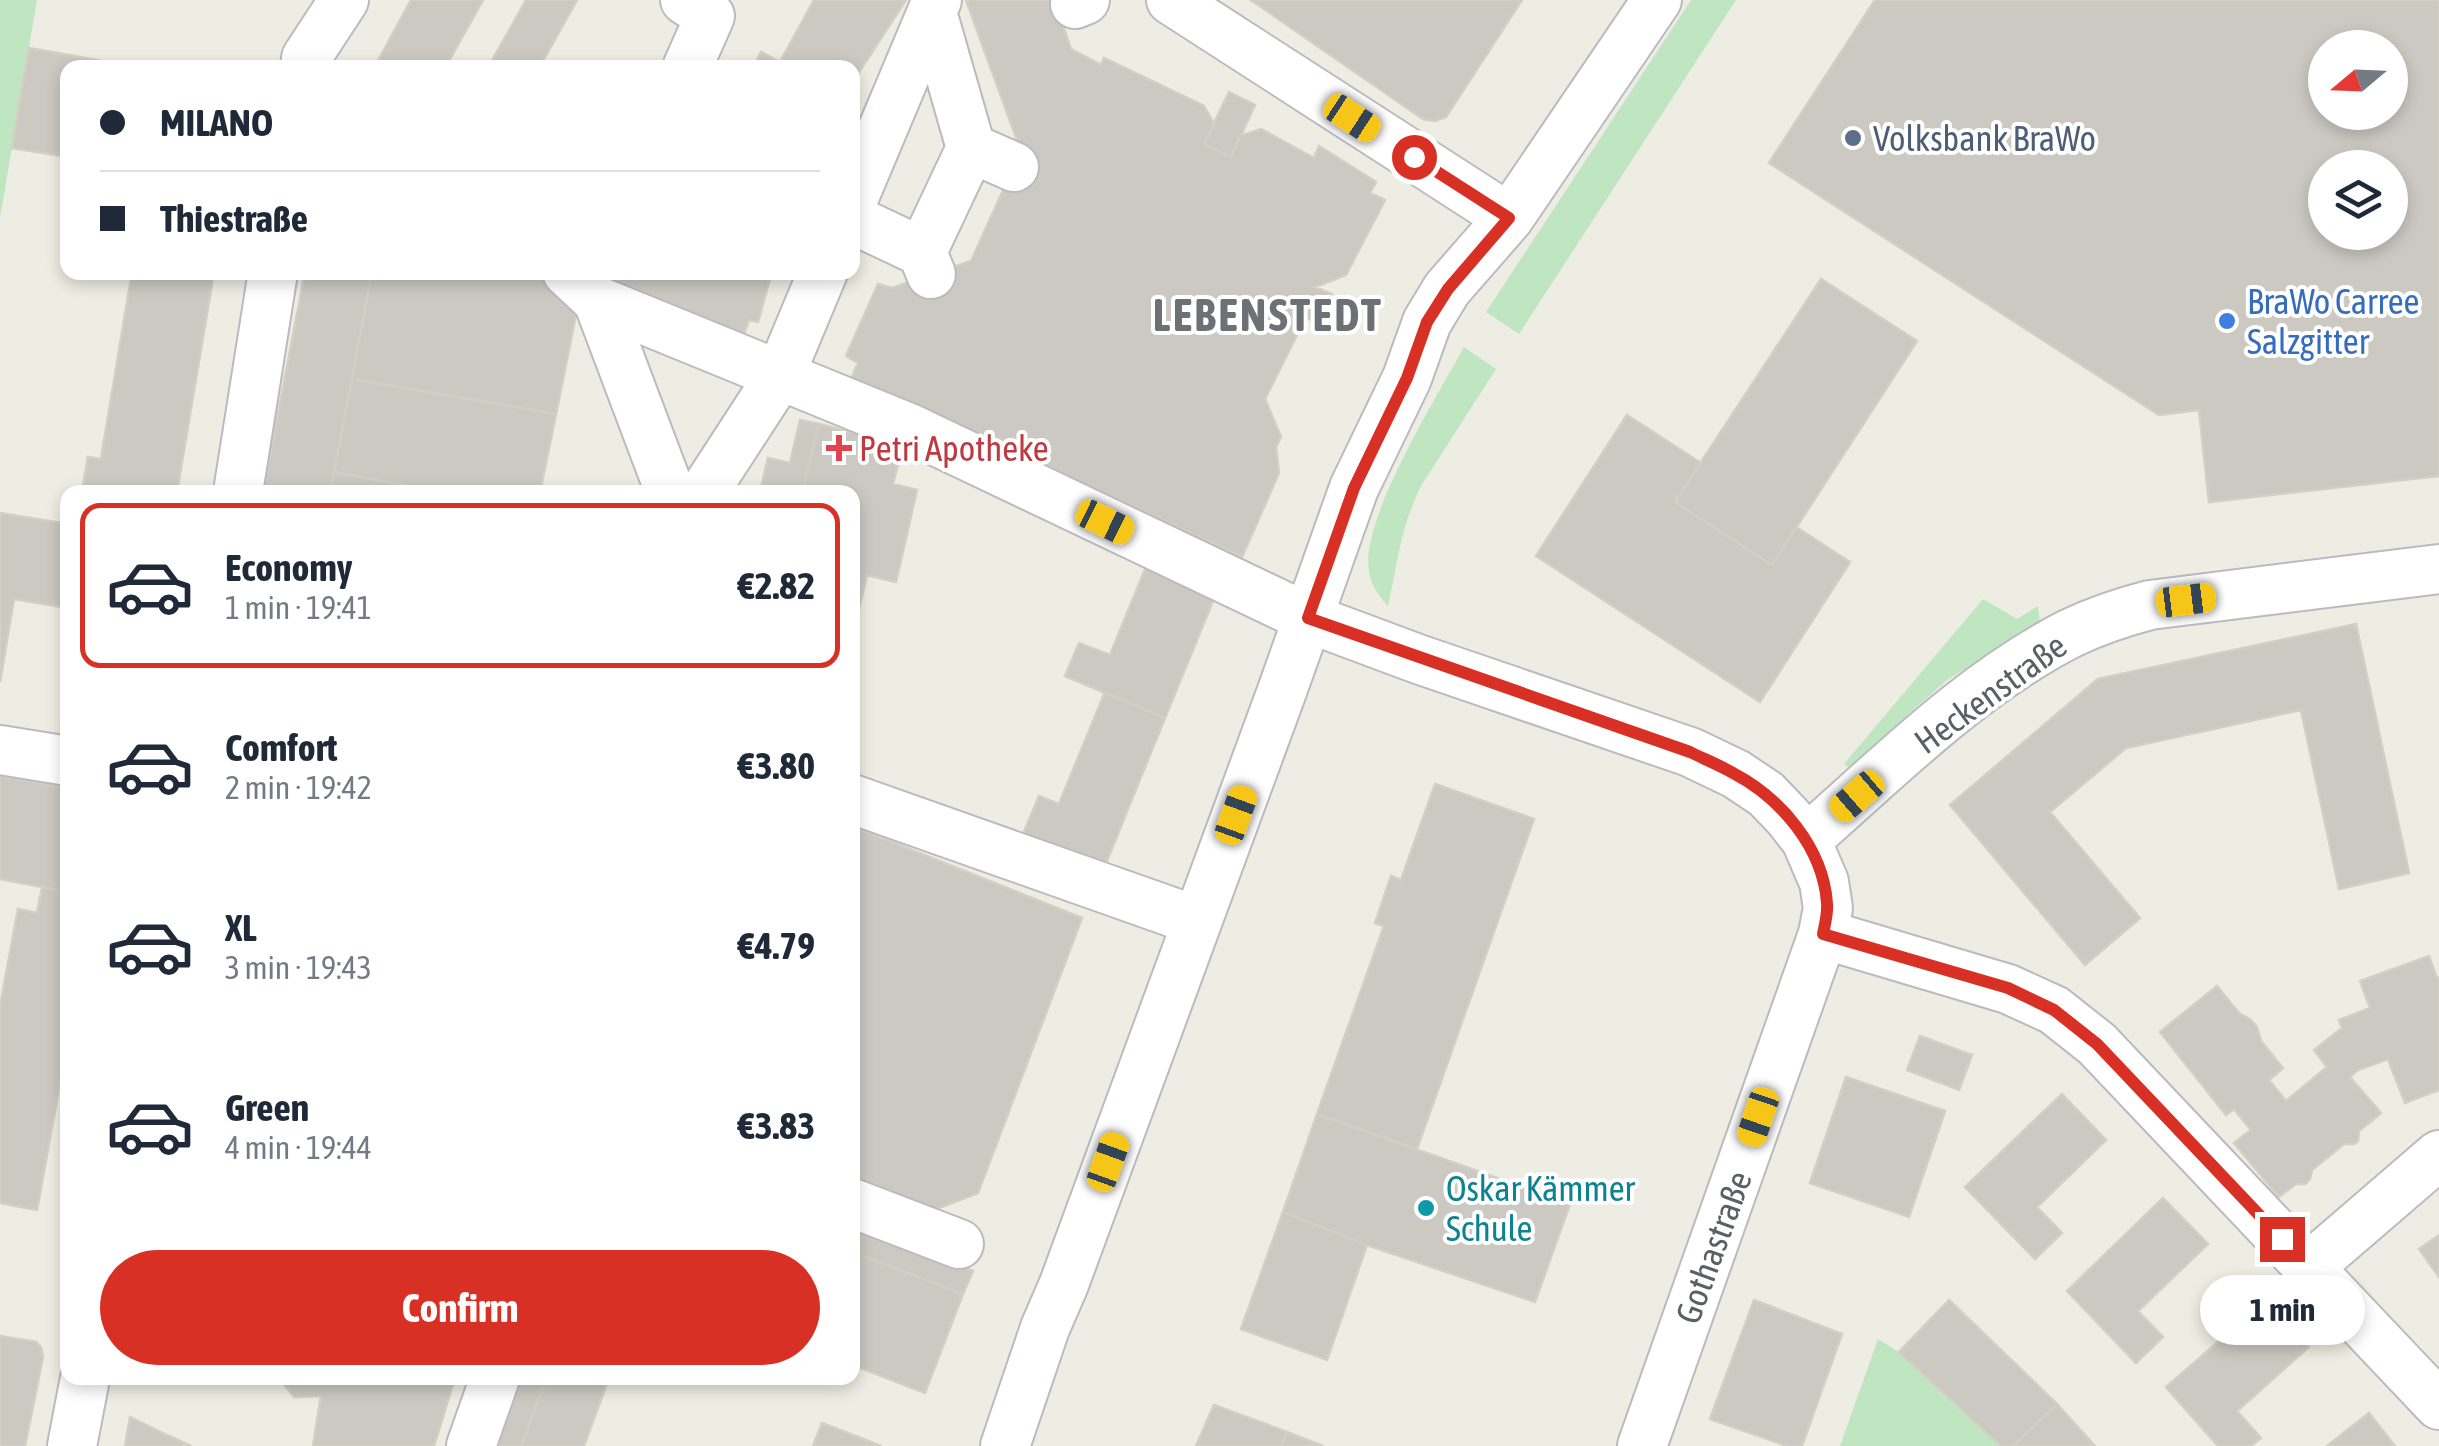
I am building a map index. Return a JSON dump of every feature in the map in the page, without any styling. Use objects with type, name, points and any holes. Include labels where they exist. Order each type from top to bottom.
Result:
[{"type":"street","points":[[313,60],[344,0]]},
{"type":"street","points":[[685,0],[710,16],[690,60]]},
{"type":"street","points":[[1171,0],[1509,218]]},
{"type":"street","points":[[1005,1446],[1354,488],[1407,378],[1448,335],[1509,218],[1657,0]]},
{"type":"street","points":[[860,224],[927,263],[972,148],[934,6]]},
{"type":"street","points":[[860,183],[934,6]]},
{"type":"street","points":[[972,148],[1014,168]]},
{"type":"street","points":[[239,485],[272,280]]},
{"type":"street","points":[[711,485],[802,396],[822,280]]},
{"type":"street","points":[[582,287],[666,485]]},
{"type":"street","name":"Gothastraße","points":[[582,287],[802,396],[908,428],[1308,618],[1690,752],[1736,774],[1766,794],[1788,817],[1806,840],[1824,882],[1828,908],[1823,934],[1642,1446]]},
{"type":"street","name":"Heckenstraße","points":[[1806,840],[1966,701],[2072,632],[2150,605],[2439,569]]},
{"type":"street","points":[[0,750],[60,760]]},
{"type":"street","points":[[860,803],[1198,921]]},
{"type":"street","points":[[1823,934],[2008,988],[2054,1010],[2097,1044],[2439,1404]]},
{"type":"street","points":[[2309,1267],[2439,1155]]},
{"type":"street","points":[[860,1206],[959,1244]]},
{"type":"street","points":[[72,1446],[83,1385]]},
{"type":"street","points":[[471,1446],[493,1385]]},
{"type":"green space","points":[[0,0],[37,0],[0,218]]},
{"type":"green space","points":[[1691,0],[1736,0],[1519,334],[1486,312]]},
{"type":"green space","points":[[1464,347],[1496,369],[1421,486],[1404,531],[1388,606],[1369,572],[1369,550],[1376,522],[1403,458]]},
{"type":"green space","points":[[1983,599],[2017,619],[2038,606],[2040,624],[1947,680],[1849,767],[1844,764]]},
{"type":"green space","points":[[1878,1339],[1899,1352],[2001,1446],[1840,1446]]},
{"type":"building","points":[[411,0],[483,0],[449,60],[378,60]]},
{"type":"building","points":[[526,0],[577,0],[543,60],[492,60]]},
{"type":"building","points":[[814,0],[906,0],[860,71],[860,60],[781,60]]},
{"type":"building","points":[[966,0],[1054,0],[1071,49],[1101,65],[1104,58],[1204,106],[1214,124],[1204,144],[1231,157],[1240,136],[1261,129],[1314,158],[1319,146],[1376,182],[1370,193],[1385,200],[1346,275],[1315,287],[1332,294],[1316,323],[1306,317],[1265,399],[1281,437],[1276,447],[1279,473],[1242,557],[1108,495],[1103,508],[849,384],[858,363],[846,356],[878,284],[892,288],[971,261],[1021,151]]},
{"type":"building","points":[[1251,0],[1522,0],[1446,117],[1435,121],[1423,119]]},
{"type":"building","name":"BraWo Carree Salzgitter","points":[[1875,0],[2439,0],[2439,476],[2209,502],[2199,410],[2159,415],[1769,163]]},
{"type":"building","points":[[29,48],[97,60],[60,60],[60,156],[12,148]]},
{"type":"building","points":[[761,52],[776,60],[757,60]]},
{"type":"building","points":[[1229,92],[1255,105],[1231,157],[1204,144]]},
{"type":"building","points":[[1821,279],[1917,341],[1772,565],[1675,502]]},
{"type":"building","points":[[131,280],[213,280],[178,485],[83,485],[88,457],[101,459]]},
{"type":"building","points":[[303,280],[370,280],[331,485],[264,485]]},
{"type":"building","points":[[371,280],[553,280],[578,305],[556,414],[352,379]]},
{"type":"building","points":[[607,280],[770,280],[758,322],[749,320],[741,343]]},
{"type":"building","points":[[352,379],[556,414],[541,485],[403,485],[334,472]]},
{"type":"building","points":[[1627,415],[1701,463],[1675,502],[1772,565],[1796,527],[1850,562],[1760,702],[1536,556]]},
{"type":"building","points":[[800,420],[819,424],[804,485],[762,485],[768,458],[790,463]]},
{"type":"building","points":[[819,424],[903,446],[893,484],[917,490],[896,582],[867,575],[860,605],[860,485],[804,485]]},
{"type":"building","points":[[334,472],[403,485],[331,485]]},
{"type":"building","points":[[0,513],[60,523],[60,607],[14,599],[0,682]]},
{"type":"building","points":[[1146,567],[1215,596],[1165,718],[1065,676],[1079,643],[1110,655]]},
{"type":"building","points":[[2356,624],[2409,873],[2339,889],[2301,710],[2126,748],[2050,812],[2140,918],[2085,965],[1950,805],[2098,679]]},
{"type":"building","points":[[1105,692],[1165,718],[1104,868],[1023,834],[1039,796],[1059,804]]},
{"type":"building","points":[[0,776],[60,787],[60,890],[0,879]]},
{"type":"building","points":[[1435,784],[1534,819],[1417,1149],[1317,1114],[1384,926],[1375,923],[1391,876],[1401,880]]},
{"type":"building","points":[[860,829],[1082,918],[978,1193],[934,1210],[860,1180]]},
{"type":"building","points":[[42,887],[60,890],[60,1083],[37,1210],[0,1203],[0,1007],[18,909],[37,913]]},
{"type":"building","points":[[2429,956],[2439,978],[2439,1090],[2405,1103],[2388,1059],[2358,1070],[2350,1077],[2381,1113],[2359,1131],[2358,1141],[2344,1144],[2312,1170],[2305,1184],[2296,1184],[2279,1197],[2234,1143],[2251,1130],[2234,1109],[2226,1115],[2160,1032],[2217,986],[2239,1013],[2257,1027],[2261,1041],[2283,1068],[2269,1080],[2286,1101],[2327,1067],[2314,1050],[2342,1028],[2339,1020],[2370,1008],[2360,981]]},
{"type":"building","points":[[1920,1036],[1972,1055],[1959,1090],[1907,1070]]},
{"type":"building","points":[[1846,1077],[1945,1111],[1909,1217],[1810,1183]]},
{"type":"building","points":[[2062,1094],[2106,1140],[2037,1207],[2062,1233],[2035,1259],[1965,1187]]},
{"type":"building","name":"Oskar Kämmer Schule","points":[[1317,1114],[1570,1204],[1535,1302],[1283,1212]]},
{"type":"building","points":[[2163,1198],[2208,1244],[2138,1311],[2163,1337],[2136,1363],[2067,1291]]},
{"type":"building","points":[[1283,1212],[1367,1245],[1327,1360],[1241,1329]]},
{"type":"building","points":[[860,1228],[973,1271],[963,1294],[860,1255]]},
{"type":"building","points":[[2439,1235],[2439,1277],[2419,1249]]},
{"type":"building","points":[[860,1255],[963,1294],[925,1393],[860,1368]]},
{"type":"building","points":[[2267,1299],[2309,1347],[2237,1411],[2261,1438],[2251,1446],[2218,1446],[2166,1387]]},
{"type":"building","points":[[1754,1300],[1842,1334],[1802,1446],[1787,1446],[1710,1419]]},
{"type":"building","points":[[1949,1300],[2057,1404],[2013,1446],[2001,1446],[1899,1352]]},
{"type":"building","points":[[0,1336],[36,1342],[41,1347],[43,1357],[25,1446],[0,1446]]},
{"type":"building","points":[[285,1385],[453,1385],[434,1446],[313,1446],[321,1396],[294,1397]]},
{"type":"building","points":[[519,1385],[544,1385],[521,1446],[497,1446]]},
{"type":"building","points":[[544,1385],[606,1385],[584,1446],[521,1446]]},
{"type":"building","points":[[2057,1404],[2095,1446],[2013,1446]]},
{"type":"building","points":[[1214,1405],[1287,1432],[1281,1446],[1196,1446]]},
{"type":"building","points":[[2369,1413],[2395,1446],[2327,1446]]},
{"type":"building","points":[[130,1417],[169,1436],[191,1446],[125,1446]]},
{"type":"building","points":[[822,1423],[881,1446],[813,1446]]},
{"type":"building","points":[[1287,1432],[1323,1446],[1281,1446]]},
{"type":"place","name":"Volksbank BraWo","points":[[1853,138]]},
{"type":"place","name":"BraWo Carree Salzgitter","points":[[2227,321]]},
{"type":"place","name":"Petri Apotheke","points":[[839,448]]},
{"type":"place","name":"Oskar Kämmer Schule","points":[[1426,1208]]},
{"type":"district","name":"LEBENSTEDT","points":[[1268,315]]},
{"type":"route","points":[[1414,157],[1509,218],[1448,289],[1427,322],[1407,378],[1354,488],[1308,618],[1690,752],[1736,774],[1766,794],[1806,840],[1824,882],[1828,908],[1823,934],[2008,988],[2054,1010],[2097,1044],[2282,1239]]}]
